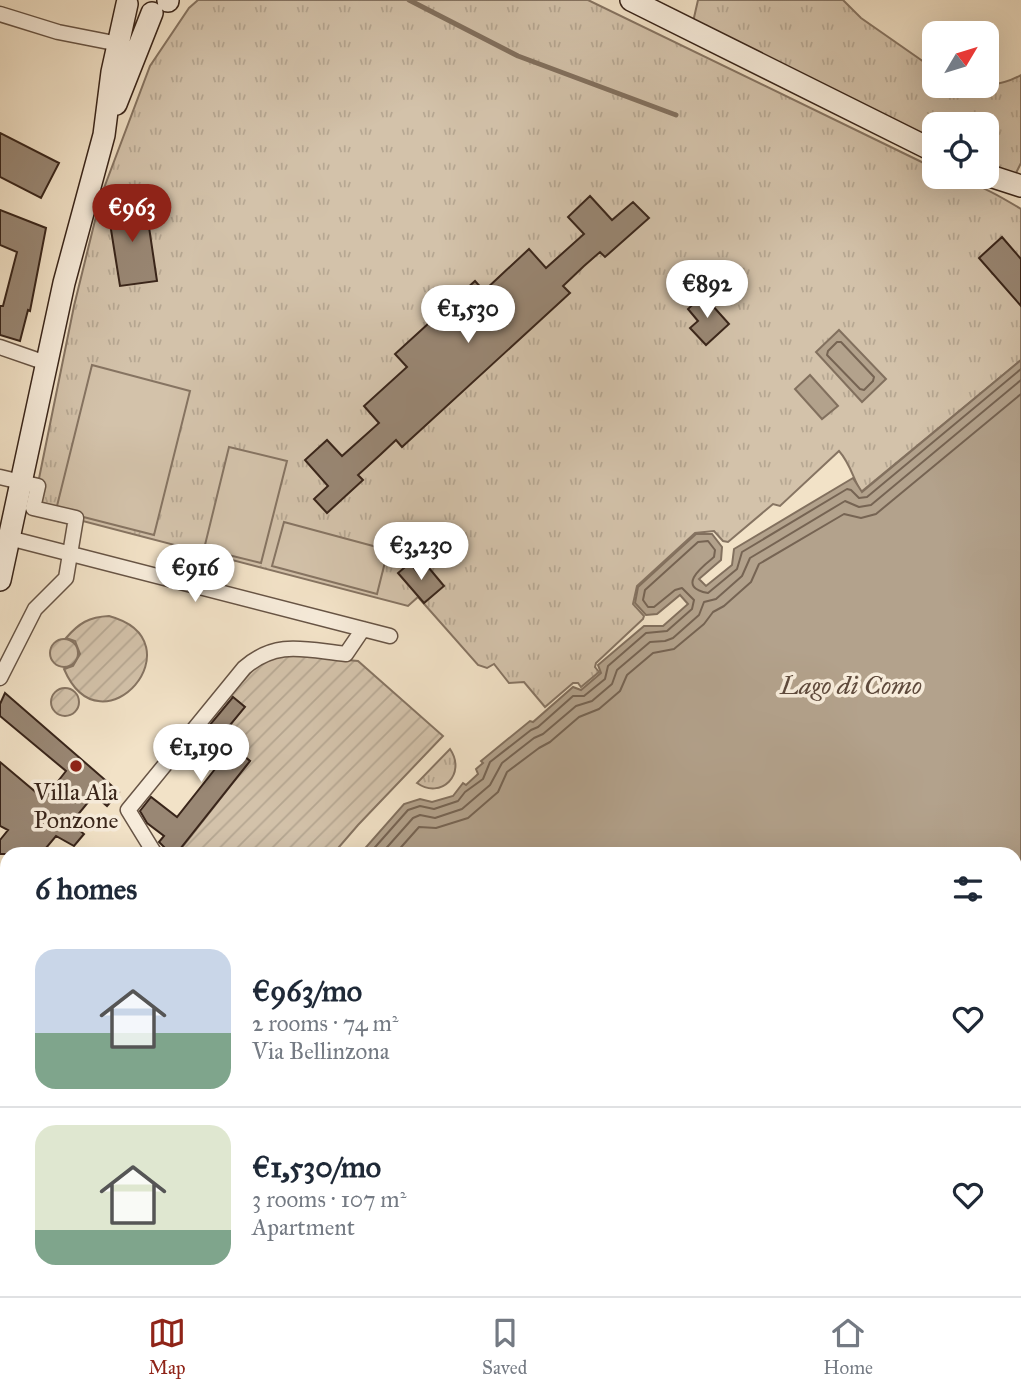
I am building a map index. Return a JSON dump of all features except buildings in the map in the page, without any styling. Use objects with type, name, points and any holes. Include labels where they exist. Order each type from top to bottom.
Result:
[{"type":"main road","points":[[631,0],[922,145]]},
{"type":"main road","points":[[126,2],[138,13],[164,4]]},
{"type":"main road","points":[[0,580],[9,538],[10,479],[46,363],[73,244],[104,135],[112,72],[126,2]]},
{"type":"main road","points":[[104,135],[164,4]]},
{"type":"main road","points":[[999,179],[1021,186]]},
{"type":"street","points":[[0,14],[58,32],[119,44]]},
{"type":"street","points":[[0,347],[46,363]]},
{"type":"street","points":[[0,678],[35,609],[66,578],[76,518],[33,508],[38,486],[10,479]]},
{"type":"street","points":[[9,538],[390,636]]},
{"type":"street","points":[[151,847],[128,810],[244,668],[264,653],[275,649],[346,654],[363,629]]},
{"type":"green space","points":[[198,0],[588,0],[922,162],[922,189],[985,189],[1021,209],[1021,360],[861,492],[839,451],[780,506],[773,504],[728,542],[723,541],[714,531],[695,533],[637,586],[633,604],[644,616],[643,619],[596,663],[595,667],[599,672],[581,687],[578,683],[573,683],[545,707],[524,682],[509,683],[494,664],[487,668],[478,665],[418,597],[408,606],[33,508],[74,306],[101,196],[150,66],[189,8]]},
{"type":"green space","points":[[698,0],[843,0],[861,18],[922,61],[922,98],[999,98],[999,83],[1021,75],[1021,163],[1014,177],[999,172],[999,112],[922,112],[922,138],[693,22]]},
{"type":"green space","points":[[92,365],[190,391],[154,535],[56,510]]},
{"type":"green space","points":[[229,447],[287,461],[261,563],[204,549]]},
{"type":"green space","points":[[284,522],[388,550],[377,594],[272,566]]},
{"type":"green space","points":[[109,616],[135,629],[146,647],[145,667],[135,685],[119,697],[100,701],[81,693],[64,669],[73,666],[80,654],[75,641],[66,638],[85,622]]},
{"type":"green space","points":[[64,639],[74,643],[78,653],[74,663],[64,667],[54,663],[50,653],[54,643]]},
{"type":"green space","points":[[283,654],[358,661],[443,736],[339,847],[182,847],[250,761],[221,737],[244,707],[230,695],[259,663]]},
{"type":"green space","points":[[65,688],[75,692],[79,702],[75,712],[65,716],[55,712],[51,702],[55,692]]},
{"type":"green space","points":[[450,749],[455,767],[449,782],[435,788],[417,783]]},
{"type":"water","points":[[839,330],[886,379],[862,402],[816,352]]},
{"type":"water","name":"Lago di Como","points":[[1021,360],[1021,847],[366,847],[404,804],[420,799],[432,802],[453,796],[463,783],[466,785],[478,774],[476,769],[483,763],[481,761],[530,721],[533,722],[573,687],[581,690],[601,673],[598,665],[644,626],[663,626],[688,604],[680,595],[657,614],[646,615],[635,603],[638,587],[696,534],[712,534],[722,547],[721,560],[699,579],[706,586],[732,565],[734,549],[853,478],[862,492]]},
{"type":"water","points":[[810,375],[838,406],[822,419],[795,389]]},
{"type":"waterway","points":[[409,0],[518,56],[676,115]]},
{"type":"place","name":"Villa Ala Ponzone","points":[[76,766]]}]
